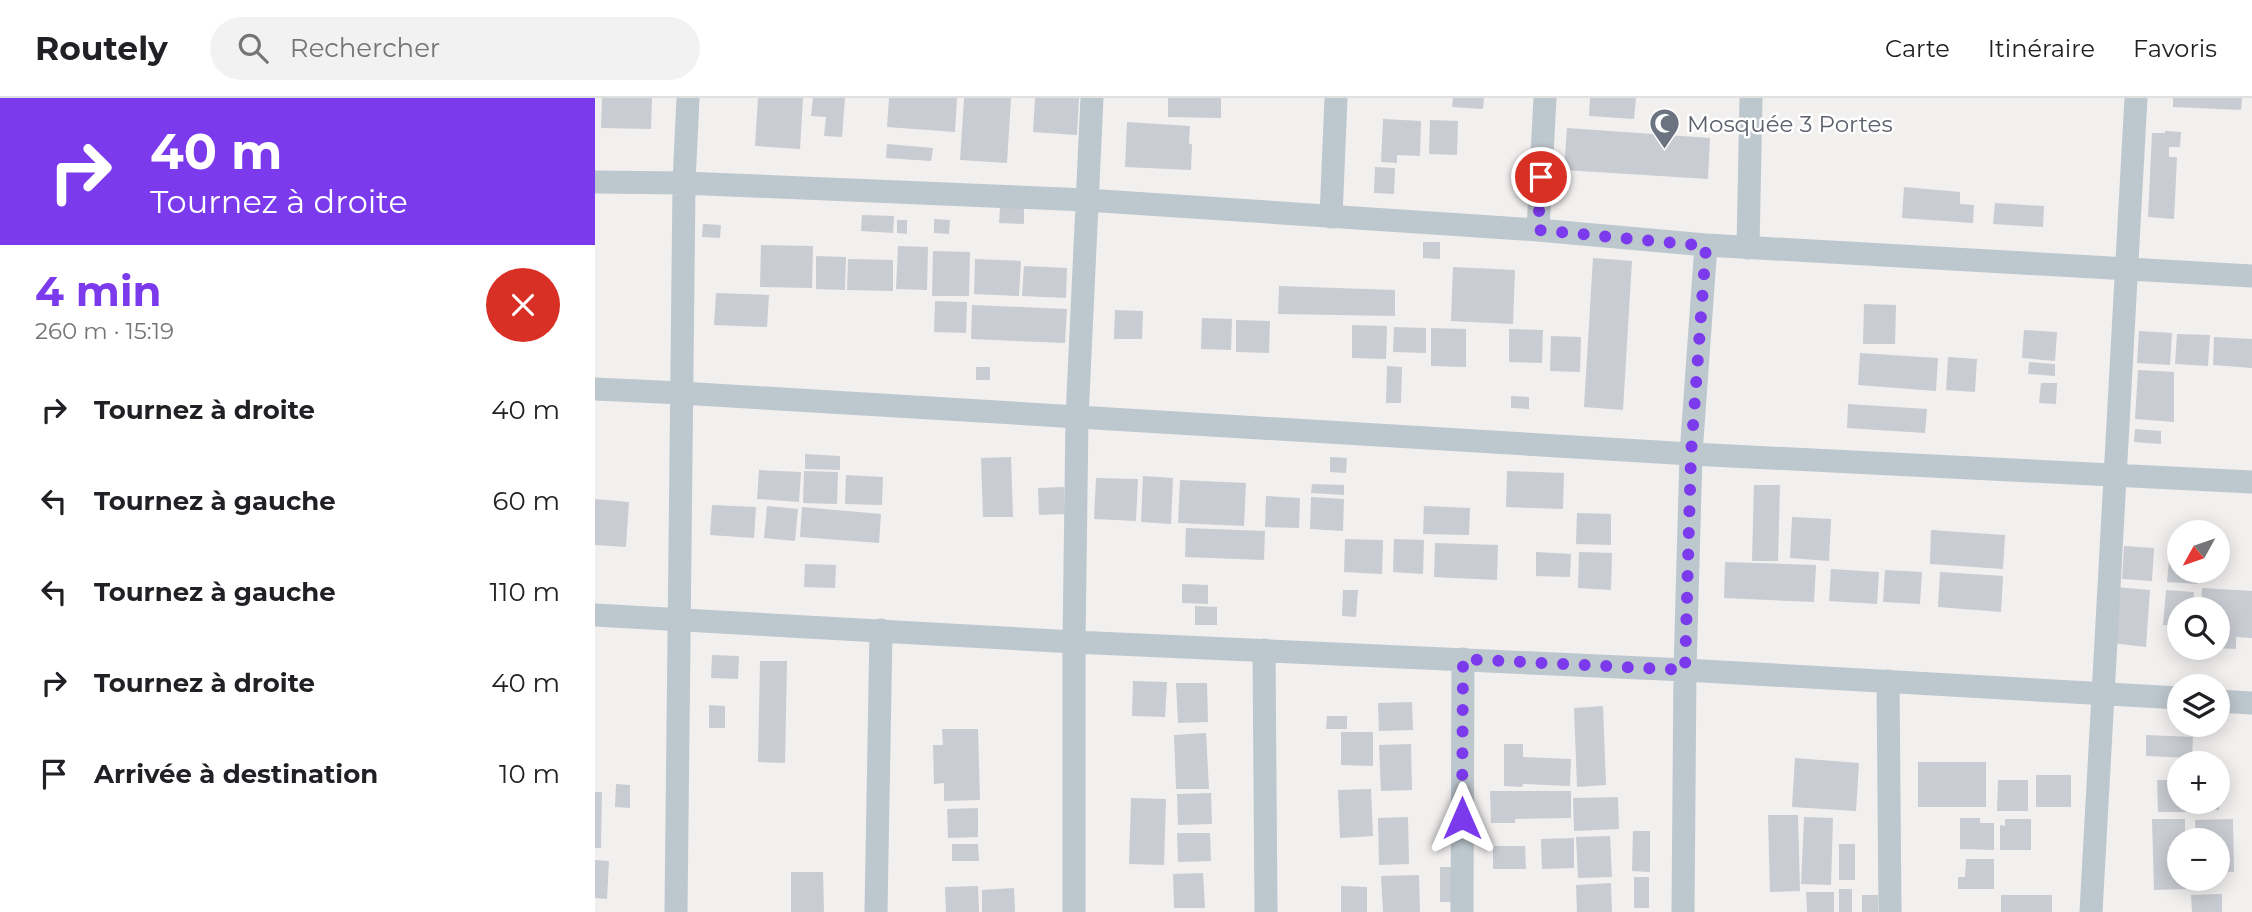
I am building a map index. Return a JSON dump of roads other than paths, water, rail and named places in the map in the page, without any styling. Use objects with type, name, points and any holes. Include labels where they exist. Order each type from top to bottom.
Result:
[{"type":"street","points":[[676,912],[684,183],[688,98]]},
{"type":"street","points":[[1074,912],[1077,418],[1092,98]]},
{"type":"street","points":[[1331,216],[1336,98]]},
{"type":"street","points":[[1538,230],[1545,98]]},
{"type":"street","points":[[1748,248],[1751,98]]},
{"type":"street","points":[[2091,912],[2136,98]]},
{"type":"street","points":[[595,182],[684,183],[1086,200],[1538,230],[1706,246],[2252,276]]},
{"type":"street","points":[[1683,912],[1685,670],[1691,454],[1706,246]]},
{"type":"street","points":[[595,389],[1691,454],[2252,482]]},
{"type":"street","points":[[595,615],[1074,642],[1685,670],[2167,697]]},
{"type":"street","points":[[876,912],[881,630]]},
{"type":"street","points":[[1264,650],[1266,912]]},
{"type":"street","points":[[1462,912],[1463,659]]},
{"type":"street","points":[[1888,681],[1890,912]]},
{"type":"street","points":[[2230,702],[2252,703]]},
{"type":"place","name":"Mosquée 3 Portes","points":[[1664,151]]}]
